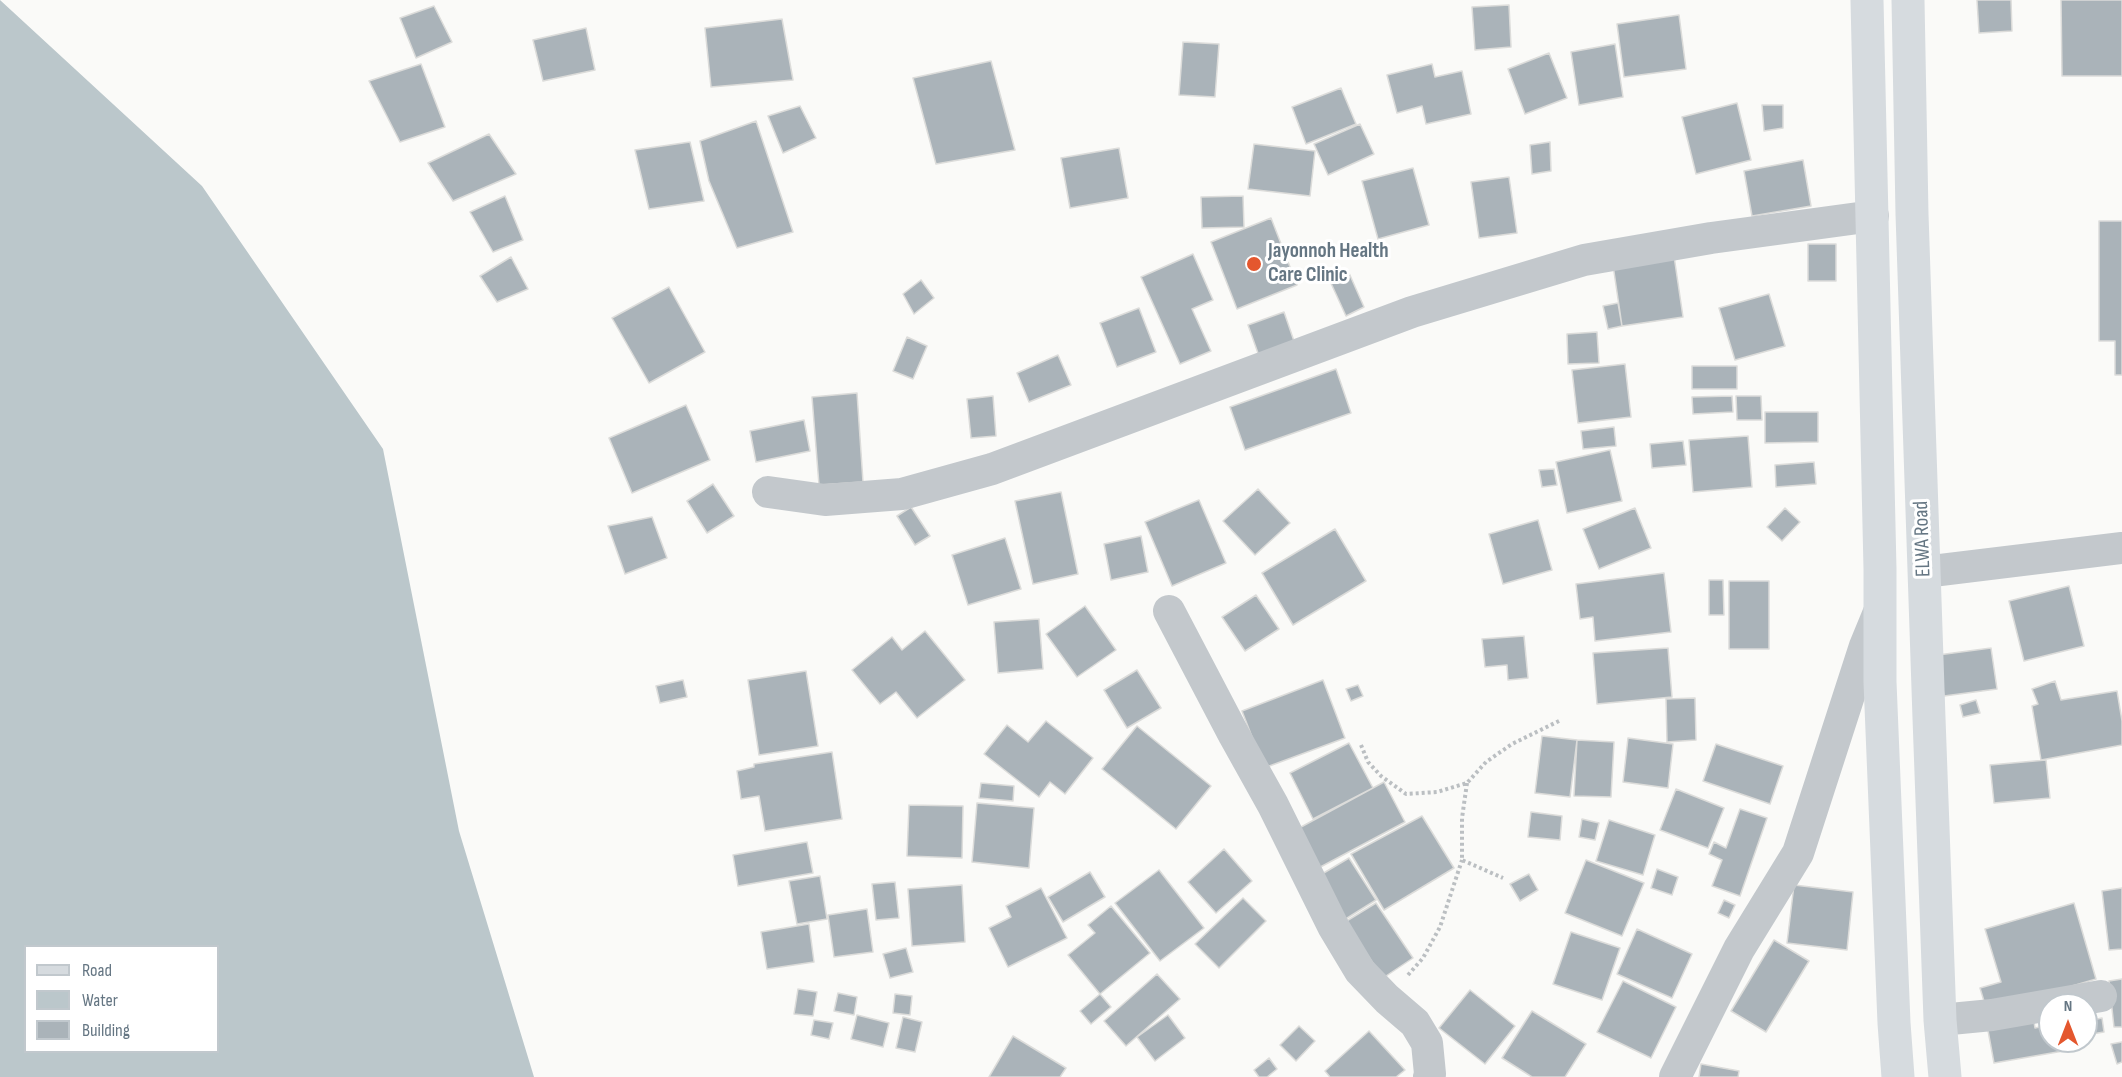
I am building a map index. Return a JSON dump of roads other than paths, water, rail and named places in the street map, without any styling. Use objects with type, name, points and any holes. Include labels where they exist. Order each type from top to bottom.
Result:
[{"type":"main road","name":"ELWA Road","points":[[1867,0],[1881,718],[1898,1077]]},
{"type":"main road","name":"ELWA Road","points":[[1908,0],[1912,214],[1924,572],[1940,1020],[1945,1077]]},
{"type":"street","points":[[768,492],[825,500],[902,494],[992,469],[1412,312],[1584,260],[1711,238],[1873,216]]},
{"type":"street","points":[[1924,572],[2122,548]]},
{"type":"street","points":[[1169,611],[1273,805],[1333,926],[1360,971],[1415,1023],[1427,1043],[1429,1077]]},
{"type":"street","points":[[1674,1077],[1739,949],[1798,853],[1865,646],[1880,612]]},
{"type":"street","points":[[1940,1020],[1992,1015],[2100,996]]},
{"type":"water","points":[[0,0],[202,186],[383,449],[459,831],[534,1077],[0,1077]]},
{"type":"place","name":"Jayonnoh Health Care Clinic","points":[[1254,264]]}]
